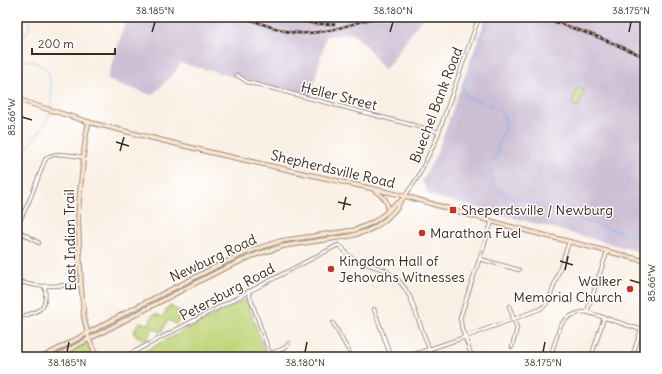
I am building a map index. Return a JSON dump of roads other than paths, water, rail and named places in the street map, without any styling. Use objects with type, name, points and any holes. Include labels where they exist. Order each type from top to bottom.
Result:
[{"type":"main road","name":"Shepherdsville Road","points":[[17,99],[89,122],[209,152],[405,196],[569,242],[645,261]]},
{"type":"main road","name":"East Indian Trail","points":[[89,122],[85,136],[78,207],[84,318],[89,339],[97,357]]},
{"type":"main road","points":[[370,188],[386,200],[388,205],[386,212]]},
{"type":"main road","name":"Newburg Road","points":[[55,357],[186,288],[255,255],[284,246],[350,236],[368,231],[385,220],[398,207],[405,196]]},
{"type":"main road","name":"Newburg Road","points":[[43,357],[217,266],[247,252],[281,241],[355,230],[367,225],[395,204],[400,203]]},
{"type":"street","name":"Buechel Bank Road","points":[[405,196],[418,177],[439,132],[479,17]]},
{"type":"street","name":"Heller Street","points":[[237,75],[247,82],[439,132]]},
{"type":"street","points":[[39,243],[17,228],[45,160],[54,154],[83,157]]},
{"type":"street","points":[[472,357],[460,324],[460,318],[492,221]]},
{"type":"street","points":[[406,357],[540,309],[550,298],[569,242]]},
{"type":"street","name":"Petersburg Road","points":[[124,357],[336,245],[339,245],[355,260],[385,270],[401,283],[410,297],[429,350]]},
{"type":"street","points":[[587,312],[607,252]]},
{"type":"street","points":[[480,259],[520,270]]},
{"type":"street","points":[[17,280],[28,284],[45,286],[81,284]]},
{"type":"street","points":[[17,318],[38,311],[43,307],[46,299],[45,286]]},
{"type":"street","points":[[248,292],[271,357]]},
{"type":"street","points":[[509,306],[517,330],[512,347]]},
{"type":"street","points":[[374,310],[391,357]]},
{"type":"street","points":[[550,357],[562,322],[567,318],[584,312],[643,331],[632,357]]},
{"type":"street","points":[[591,357],[604,318]]},
{"type":"street","points":[[333,322],[352,357]]},
{"type":"street","points":[[270,353],[284,348],[289,343]]},
{"type":"street","points":[[429,350],[432,357]]},
{"type":"waterway","points":[[17,38],[27,33],[30,17]]},
{"type":"waterway","points":[[482,103],[481,101],[468,98],[464,93],[463,86],[485,28],[487,17]]},
{"type":"waterway","points":[[17,59],[34,62],[47,70],[51,84],[51,109]]},
{"type":"waterway","points":[[487,104],[499,109],[505,117],[505,131],[501,136],[495,159],[493,160]]},
{"type":"waterway","points":[[17,170],[25,152],[44,125],[50,112]]},
{"type":"waterway","points":[[492,170],[493,183],[496,189],[502,193],[578,218],[585,222],[645,238]]},
{"type":"railway","points":[[243,17],[278,29],[301,33],[323,32],[376,17]]},
{"type":"railway","points":[[288,17],[315,24],[334,24]]},
{"type":"railway","points":[[535,17],[550,20],[598,37],[645,57]]},
{"type":"place","name":"Sheperdsville / Newburg","points":[[453,210]]},
{"type":"place","name":"Marathon Fuel","points":[[422,233]]},
{"type":"place","name":"Kingdom Hall of Jehovahs Witnesses","points":[[331,269]]},
{"type":"place","name":"Walker Memorial Church","points":[[630,289]]}]
